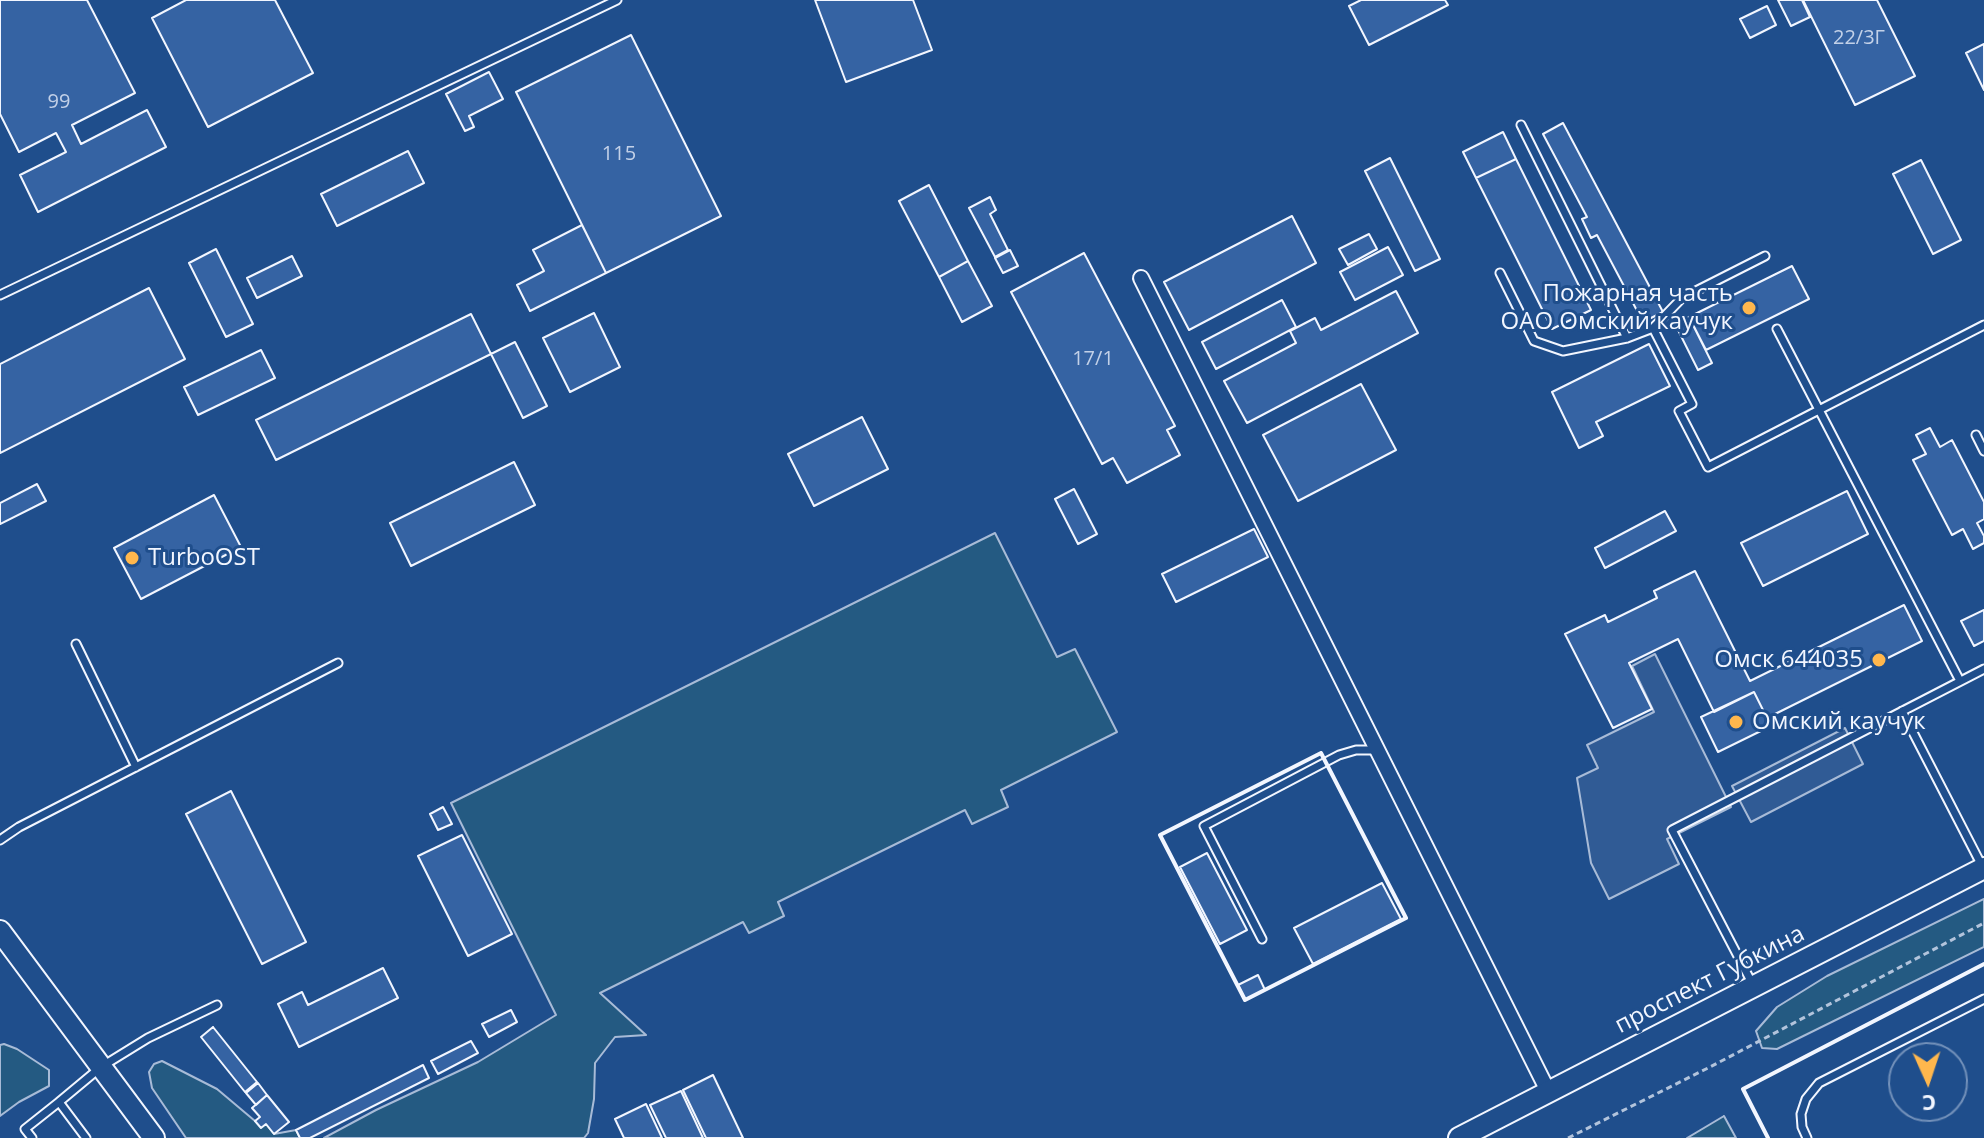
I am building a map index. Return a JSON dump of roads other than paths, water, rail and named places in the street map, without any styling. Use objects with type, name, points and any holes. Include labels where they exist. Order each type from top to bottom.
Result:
[{"type":"main road","name":"проспект Губкина","points":[[1459,1138],[1984,868]]},
{"type":"main road","points":[[0,933],[154,1138]]},
{"type":"street","points":[[1141,278],[1549,1093]]},
{"type":"lane","points":[[0,295],[617,0]]},
{"type":"lane","points":[[1521,125],[1627,338]]},
{"type":"lane","points":[[1500,273],[1534,341],[1563,351],[1627,338],[1653,328],[1682,298],[1765,256]]},
{"type":"lane","points":[[1653,328],[1692,404],[1679,411],[1708,467],[1984,325]]},
{"type":"lane","points":[[1777,329],[1960,681]]},
{"type":"lane","points":[[1976,435],[1984,451]]},
{"type":"lane","points":[[76,644],[136,767]]},
{"type":"lane","points":[[0,840],[19,827],[338,663]]},
{"type":"lane","points":[[1754,987],[1672,830],[1984,669]]},
{"type":"lane","points":[[1902,711],[1984,868]]},
{"type":"lane","points":[[1262,939],[1204,826],[1339,755],[1356,750],[1378,751]]},
{"type":"lane","points":[[1807,1138],[1801,1114],[1806,1099],[1819,1083],[1984,999]]},
{"type":"lane","points":[[32,1138],[25,1129],[101,1067],[148,1038],[217,1005]]},
{"type":"lane","points":[[59,1102],[86,1138]]},
{"type":"place","name":"Пожарная часть ОАО Омский каучук","points":[[1749,308]]},
{"type":"place","name":"TurboOST","points":[[132,558]]},
{"type":"place","name":"Омск 644035","points":[[1879,660]]},
{"type":"place","name":"Омский каучук","points":[[1736,722]]}]
